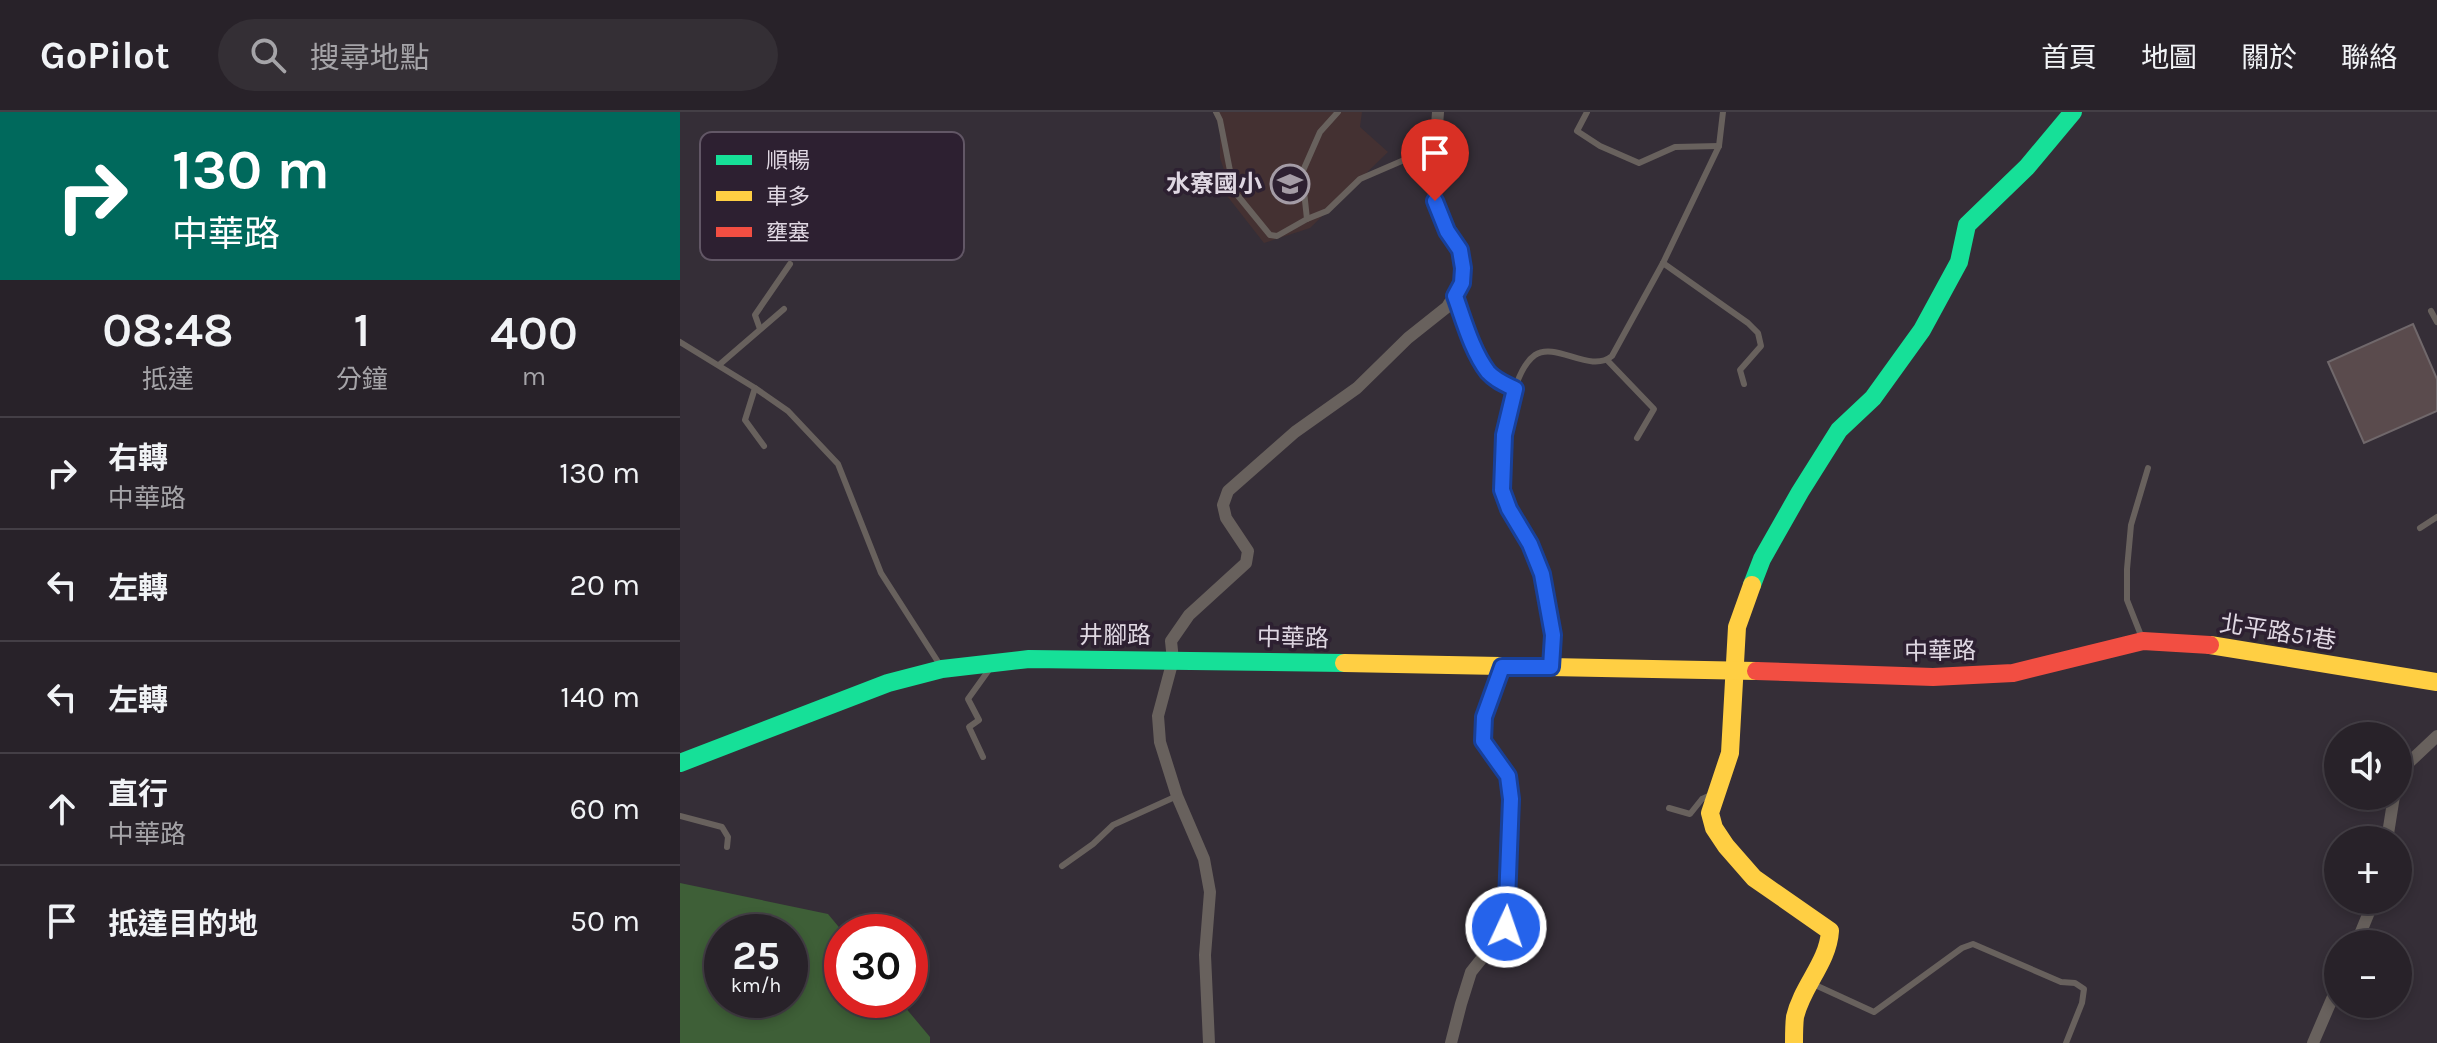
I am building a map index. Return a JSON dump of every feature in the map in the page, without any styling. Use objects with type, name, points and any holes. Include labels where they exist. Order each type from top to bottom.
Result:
[{"type":"street","points":[[1173,660],[1171,641],[1179,627],[1246,563],[1248,551],[1226,518],[1223,505],[1228,491],[1295,432],[1357,388],[1408,338],[1447,307],[1462,283],[1460,250],[1447,231],[1435,201],[1438,112]]},
{"type":"street","points":[[1794,1043],[1795,1017],[1831,941],[1830,931],[1754,878],[1726,846],[1714,828],[1710,813],[1730,753],[1737,627],[1762,559],[1800,492],[1839,430],[1873,398],[1922,330],[1959,262],[1967,225],[2027,167],[2073,112]]},
{"type":"street","name":"北平路51巷","points":[[2110,648],[2143,641],[2196,643],[2437,682]]},
{"type":"street","name":"中華路","points":[[1173,660],[1733,670],[1933,677],[2013,673],[2110,648]]},
{"type":"street","name":"井腳路","points":[[680,763],[888,683],[942,669],[996,661],[1173,660],[1158,716],[1160,742],[1177,796],[1204,859],[1210,892],[1205,955],[1209,1043]]},
{"type":"street","points":[[1451,1043],[1471,972],[1497,943],[1506,927],[1511,799],[1508,776],[1483,741],[1484,717],[1502,667]]},
{"type":"street","points":[[2412,760],[2437,736]]},
{"type":"street","points":[[2313,1043],[2324,1017]]},
{"type":"lane","points":[[1216,112],[1234,191],[1270,235],[1277,236],[1327,211],[1360,179],[1411,157],[1435,155]]},
{"type":"lane","points":[[1307,219],[1302,173],[1320,132],[1338,112]]},
{"type":"lane","points":[[1587,112],[1577,131],[1600,146],[1639,163],[1675,147],[1719,146]]},
{"type":"lane","points":[[1551,667],[1553,635],[1542,574],[1502,490],[1504,435],[1515,389],[1531,358],[1539,352],[1549,351],[1592,361],[1607,360],[1612,356],[1663,263],[1719,146],[1723,112]]},
{"type":"lane","points":[[1663,263],[1758,333],[1761,346],[1740,370],[1744,384]]},
{"type":"lane","points":[[760,329],[755,315],[790,264]]},
{"type":"lane","points":[[1455,296],[1470,337],[1487,370],[1496,380],[1515,389]]},
{"type":"lane","points":[[719,365],[784,309]]},
{"type":"lane","points":[[2431,311],[2437,322]]},
{"type":"lane","points":[[680,342],[788,411],[838,464],[881,573],[942,669]]},
{"type":"lane","points":[[1607,360],[1654,409],[1637,438]]},
{"type":"lane","points":[[755,388],[745,420],[764,446]]},
{"type":"lane","points":[[2143,641],[2127,600],[2127,569],[2131,525],[2148,468]]},
{"type":"lane","points":[[2420,528],[2437,517]]},
{"type":"lane","points":[[983,757],[969,727],[979,720],[968,699],[996,661]]},
{"type":"lane","points":[[1669,808],[1690,814],[1702,799],[1719,790]]},
{"type":"lane","points":[[1062,866],[1113,825],[1177,796]]},
{"type":"lane","points":[[680,816],[722,827],[728,837],[727,847]]},
{"type":"lane","points":[[1809,983],[1874,1012],[1962,948],[1973,944],[2084,989],[2082,1003],[2066,1043]]},
{"type":"shaded area","name":"水寮國小","points":[[1214,112],[1362,112],[1360,127],[1388,152],[1310,228],[1264,243],[1224,192],[1226,176],[1220,158],[1220,129]]},
{"type":"green space","points":[[680,883],[828,914],[824,914],[824,1018],[914,1018],[930,1037],[930,1043],[680,1043]]},
{"type":"building","points":[[2413,324],[2437,379],[2437,411],[2364,443],[2328,362]]},
{"type":"traffic: fast","points":[[1752,585],[1762,559],[1839,430],[1873,398],[1922,330],[1959,262],[1967,225],[2027,167],[2073,112]]},
{"type":"traffic: fast","points":[[680,763],[888,683],[942,669],[1029,659],[1344,663]]},
{"type":"traffic: slow","points":[[1752,585],[1737,627],[1730,753],[1710,813],[1714,828],[1726,846],[1754,878],[1830,931],[1825,954],[1798,1006],[1794,1043]]},
{"type":"traffic: slow","points":[[2210,645],[2437,682]]},
{"type":"traffic: slow","points":[[1344,663],[1756,671]]},
{"type":"traffic: jam","points":[[1756,671],[1933,677],[2013,673],[2143,641],[2210,645]]},
{"type":"place","name":"水寮國小","points":[[1290,184]]},
{"type":"route","points":[[1435,201],[1447,231],[1460,250],[1462,283],[1455,296],[1470,337],[1487,370],[1496,380],[1515,389],[1504,435],[1502,490],[1542,574],[1553,635],[1551,667],[1502,667],[1484,717],[1483,741],[1508,776],[1511,799],[1506,927]]}]
